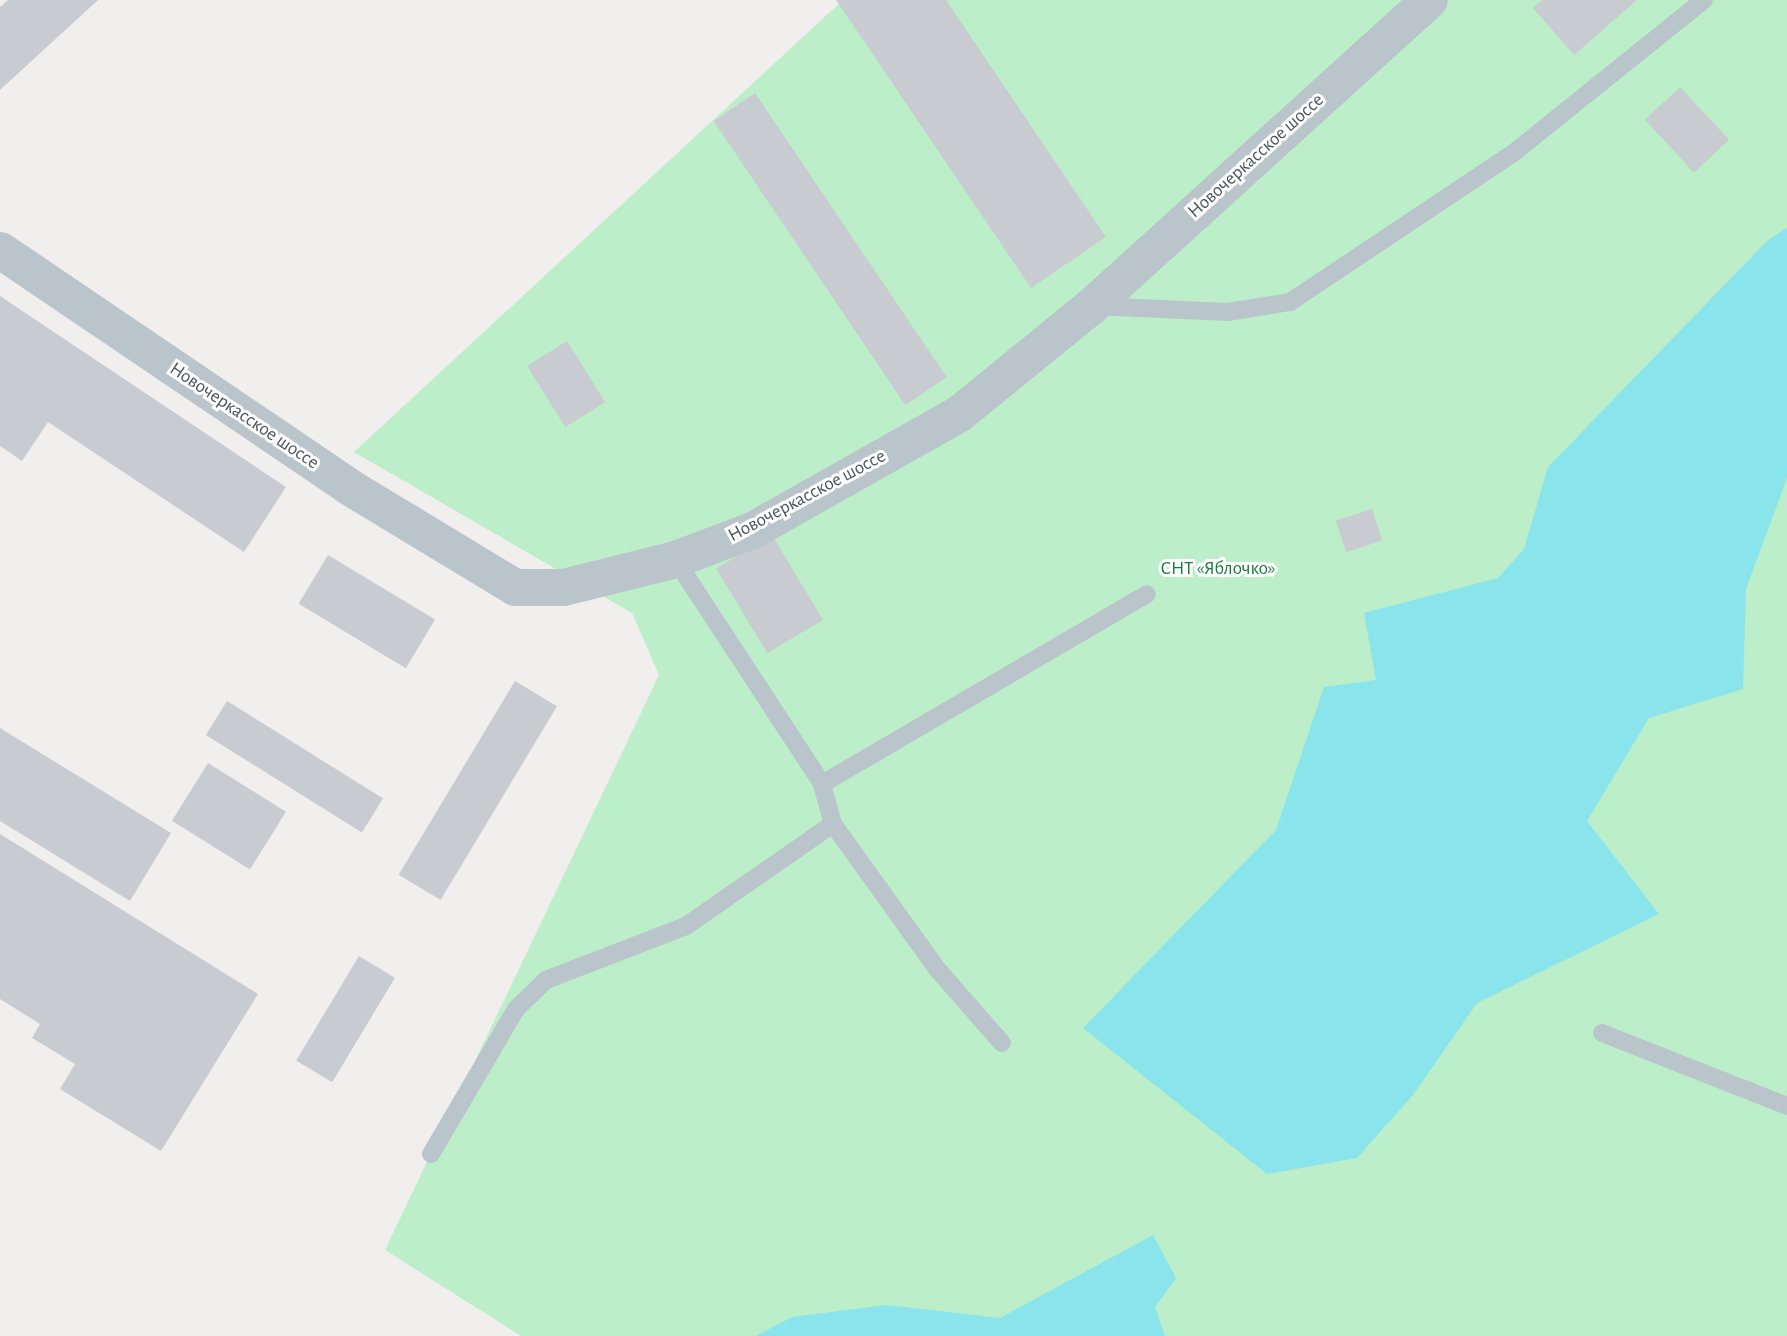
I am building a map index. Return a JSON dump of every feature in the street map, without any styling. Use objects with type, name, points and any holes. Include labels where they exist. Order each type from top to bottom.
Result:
[{"type":"street","name":"Новочеркасское шоссе","points":[[0,250],[348,486],[515,587],[563,587],[675,559],[752,530],[958,414],[1091,306],[1429,0]]},
{"type":"lane","points":[[1091,306],[1228,312],[1290,302],[1516,151],[1704,0]]},
{"type":"lane","points":[[675,559],[822,784],[834,824],[938,970],[1002,1043]]},
{"type":"lane","points":[[822,784],[1147,594]]},
{"type":"lane","points":[[431,1154],[516,1009],[546,980],[687,926],[834,824]]},
{"type":"lane","points":[[1602,1032],[1787,1106]]},
{"type":"green space","name":"СНТ «Яблочко»","points":[[843,0],[1787,0],[1787,1336],[521,1336],[385,1250],[659,675],[632,613],[354,452]]},
{"type":"water","points":[[1787,228],[1787,478],[1746,589],[1743,689],[1649,718],[1587,821],[1659,914],[1477,1003],[1413,1095],[1357,1158],[1267,1174],[1083,1028],[1276,830],[1324,687],[1376,680],[1364,613],[1498,578],[1524,549],[1548,467],[1768,240]]},
{"type":"water","points":[[1153,1235],[1176,1278],[1155,1307],[1165,1336],[756,1336],[792,1317],[887,1305],[1000,1318]]},
{"type":"building","points":[[8,0],[98,0],[0,90],[0,7]]},
{"type":"building","points":[[836,0],[946,0],[1106,237],[1031,288]]},
{"type":"building","points":[[1542,0],[1637,0],[1574,55],[1533,8]]},
{"type":"building","points":[[1680,87],[1729,140],[1694,172],[1645,120]]},
{"type":"building","points":[[755,93],[947,377],[905,405],[714,121]]},
{"type":"building","points":[[0,296],[286,487],[244,552],[48,422],[22,461],[0,446]]},
{"type":"building","points":[[567,341],[605,402],[565,427],[527,366]]},
{"type":"building","points":[[1372,509],[1382,540],[1346,552],[1336,521]]},
{"type":"building","points":[[772,535],[823,620],[767,653],[716,568]]},
{"type":"building","points":[[328,555],[435,619],[406,668],[299,604]]},
{"type":"building","points":[[515,681],[557,706],[441,900],[399,875]]},
{"type":"building","points":[[227,701],[383,799],[362,832],[206,735]]},
{"type":"building","points":[[0,728],[171,833],[130,901],[0,821]]},
{"type":"building","points":[[208,763],[286,812],[250,869],[172,821]]},
{"type":"building","points":[[0,834],[258,994],[161,1151],[60,1089],[75,1064],[32,1038],[40,1024],[0,999]]},
{"type":"building","points":[[359,956],[395,978],[332,1082],[296,1061]]}]
